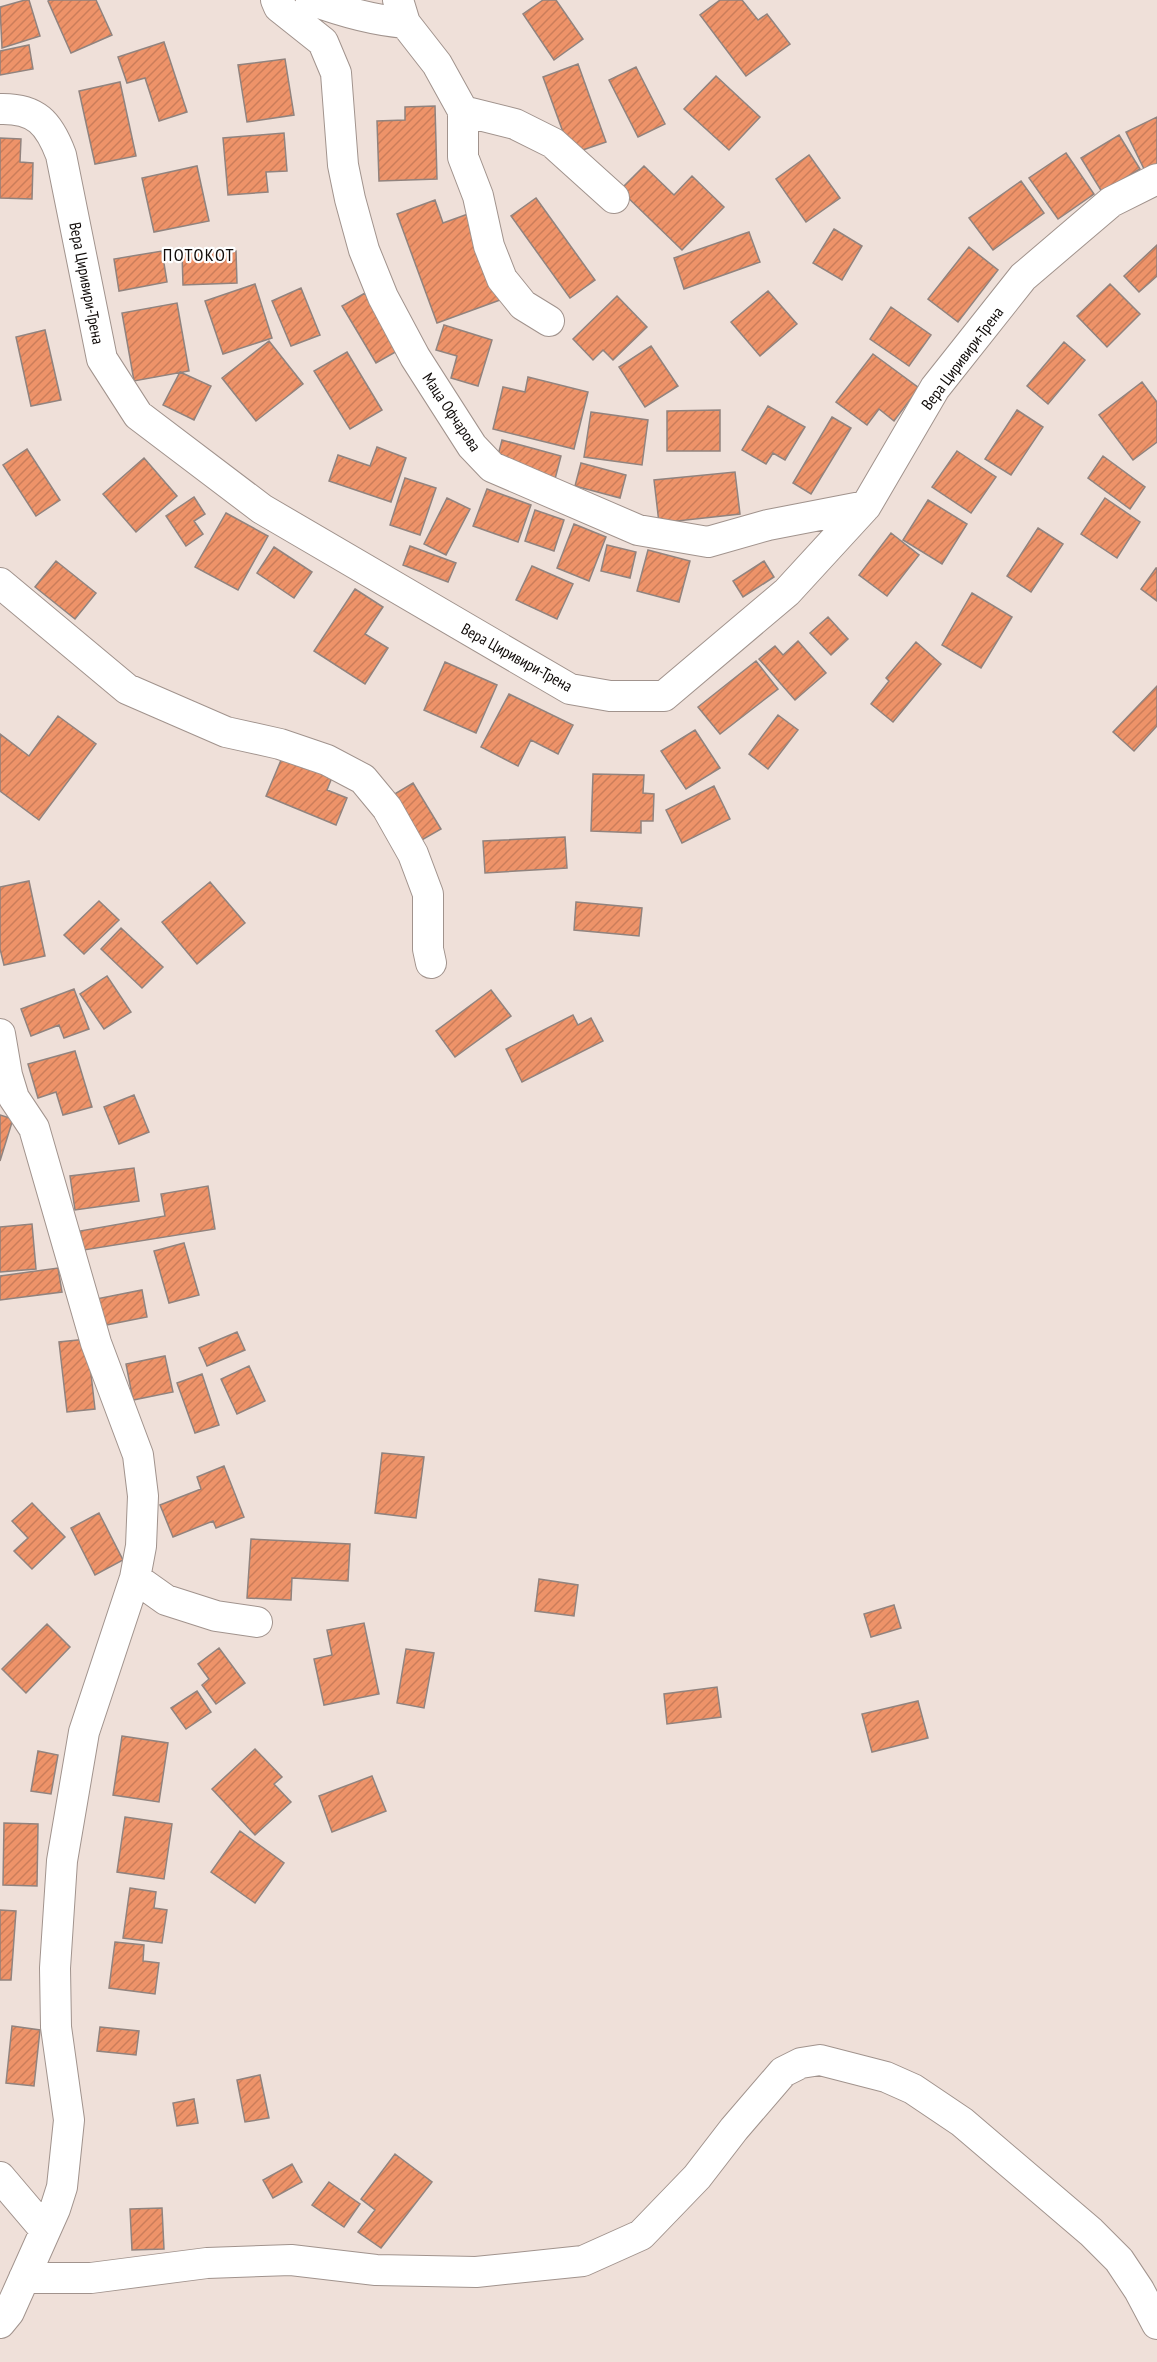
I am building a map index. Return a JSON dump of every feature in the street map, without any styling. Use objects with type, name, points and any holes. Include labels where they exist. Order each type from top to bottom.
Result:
[{"type":"street","name":"Маца Офчарова","points":[[276,0],[279,7],[323,42],[336,73],[343,165],[350,199],[364,250],[383,297],[415,357],[471,446],[492,467],[638,530],[708,542],[768,525],[866,506]]},
{"type":"street","points":[[311,0],[377,21],[401,11],[437,64],[463,111],[463,157],[478,196],[489,246],[502,279],[523,305],[549,321]]},
{"type":"street","name":"Вера Циривири-Трена","points":[[0,109],[39,117],[53,134],[61,155],[102,359],[138,415],[262,509],[570,689],[610,696],[664,696],[787,592],[866,506],[935,388],[1023,276],[1111,202],[1157,178]]},
{"type":"street","points":[[463,111],[514,124],[553,143],[614,198]]},
{"type":"street","points":[[0,582],[127,689],[226,732],[290,747],[327,760],[363,779],[387,808],[413,854],[428,894],[428,949],[431,963]]},
{"type":"street","points":[[0,1034],[7,1075],[14,1098],[34,1128],[96,1343],[138,1455],[143,1496],[141,1546],[135,1578],[84,1732],[62,1861],[55,1968],[56,2027],[69,2120],[62,2187],[9,2312],[0,2322]]},
{"type":"street","points":[[135,1578],[166,1600],[216,1616],[257,1622]]},
{"type":"street","points":[[24,2278],[91,2278],[207,2263],[291,2260],[376,2270],[476,2272],[583,2261],[640,2235],[697,2177],[783,2072],[801,2063],[820,2060],[886,2077],[912,2089],[962,2122],[1091,2232],[1119,2260],[1139,2290],[1157,2324]]},
{"type":"street","points":[[0,2178],[45,2230]]},
{"type":"building","points":[[29,0],[40,36],[2,48],[0,7]]},
{"type":"building","points":[[96,0],[112,35],[71,53],[48,1]]},
{"type":"building","points":[[543,0],[556,0],[583,39],[554,60],[523,14]]},
{"type":"building","points":[[720,0],[742,0],[758,20],[767,14],[790,44],[746,76],[700,15]]},
{"type":"building","points":[[164,42],[187,112],[159,121],[145,78],[127,83],[118,57]]},
{"type":"building","points":[[29,45],[33,69],[0,75],[0,51]]},
{"type":"building","points":[[285,59],[294,115],[247,122],[238,65]]},
{"type":"building","points":[[578,64],[606,142],[571,154],[543,77]]},
{"type":"building","points":[[636,67],[665,124],[638,137],[609,80]]},
{"type":"building","points":[[716,76],[760,117],[729,150],[684,109]]},
{"type":"building","points":[[120,82],[136,156],[95,164],[79,91]]},
{"type":"building","points":[[435,106],[437,179],[379,181],[377,121],[405,120],[405,107]]},
{"type":"building","points":[[1157,117],[1157,168],[1146,173],[1126,132]]},
{"type":"building","points":[[284,133],[287,171],[266,172],[268,192],[228,195],[223,138]]},
{"type":"building","points":[[1119,135],[1140,169],[1102,192],[1081,158]]},
{"type":"building","points":[[0,138],[21,139],[20,162],[33,163],[32,199],[0,198]]},
{"type":"building","points":[[1066,153],[1094,194],[1058,219],[1029,178]]},
{"type":"building","points":[[809,155],[840,198],[806,222],[776,179]]},
{"type":"building","points":[[197,166],[209,221],[154,232],[142,178]]},
{"type":"building","points":[[644,166],[674,195],[692,176],[724,207],[682,250],[620,190]]},
{"type":"building","points":[[1021,181],[1044,213],[993,250],[969,218]]},
{"type":"building","points":[[536,198],[595,280],[570,298],[511,216]]},
{"type":"building","points":[[435,200],[443,223],[468,214],[500,300],[437,323],[397,214]]},
{"type":"building","points":[[834,229],[862,246],[842,280],[813,263]]},
{"type":"building","points":[[749,232],[760,262],[684,289],[674,258]]},
{"type":"building","points":[[1157,245],[1157,276],[1139,292],[1124,276]]},
{"type":"building","points":[[969,247],[998,270],[958,322],[928,299]]},
{"type":"building","points":[[162,251],[167,282],[119,291],[114,259]]},
{"type":"building","points":[[236,251],[237,283],[183,285],[182,253]]},
{"type":"building","points":[[255,284],[272,338],[223,354],[205,301]]},
{"type":"building","points":[[1110,284],[1140,314],[1107,347],[1077,316]]},
{"type":"building","points":[[301,288],[320,335],[291,346],[272,301]]},
{"type":"building","points":[[768,291],[797,324],[760,356],[731,322]]},
{"type":"building","points":[[365,293],[399,350],[376,363],[342,306]]},
{"type":"building","points":[[617,296],[647,327],[613,360],[603,350],[593,360],[573,339]]},
{"type":"building","points":[[177,303],[189,371],[134,381],[122,313]]},
{"type":"building","points":[[891,307],[931,335],[909,366],[870,339]]},
{"type":"building","points":[[444,325],[492,340],[478,386],[451,378],[457,356],[436,350]]},
{"type":"building","points":[[45,330],[61,400],[31,406],[16,337]]},
{"type":"building","points":[[269,341],[303,384],[256,421],[222,378]]},
{"type":"building","points":[[1064,342],[1085,360],[1048,404],[1027,386]]},
{"type":"building","points":[[651,346],[678,386],[645,407],[619,367]]},
{"type":"building","points":[[347,352],[382,410],[350,429],[314,371]]},
{"type":"building","points":[[873,354],[919,388],[894,421],[879,409],[867,425],[836,402]]},
{"type":"building","points":[[180,372],[211,386],[194,420],[163,405]]},
{"type":"building","points":[[528,377],[588,392],[574,449],[493,429],[503,387],[525,392]]},
{"type":"building","points":[[1142,382],[1157,402],[1157,442],[1133,460],[1099,415]]},
{"type":"building","points":[[768,406],[805,427],[785,460],[773,453],[766,464],[742,450]]},
{"type":"building","points":[[720,410],[720,451],[667,451],[667,411]]},
{"type":"building","points":[[1017,410],[1043,427],[1011,475],[985,459]]},
{"type":"building","points":[[591,412],[648,420],[642,465],[584,457]]},
{"type":"building","points":[[832,417],[851,428],[811,494],[793,483]]},
{"type":"building","points":[[502,440],[561,456],[555,479],[496,463]]},
{"type":"building","points":[[377,447],[406,458],[391,502],[329,481],[338,455],[370,466]]},
{"type":"building","points":[[27,449],[60,500],[36,516],[3,465]]},
{"type":"building","points":[[957,451],[996,477],[971,513],[932,487]]},
{"type":"building","points":[[1103,456],[1145,487],[1130,509],[1088,478]]},
{"type":"building","points":[[144,458],[177,496],[136,532],[103,494]]},
{"type":"building","points":[[581,463],[626,475],[620,498],[575,486]]},
{"type":"building","points":[[735,472],[740,514],[659,523],[654,480]]},
{"type":"building","points":[[405,478],[436,488],[420,535],[390,525]]},
{"type":"building","points":[[487,489],[531,505],[518,542],[473,526]]},
{"type":"building","points":[[194,497],[205,514],[194,521],[203,534],[186,546],[166,516]]},
{"type":"building","points":[[447,498],[470,509],[446,555],[424,544]]},
{"type":"building","points":[[1105,498],[1140,522],[1117,558],[1081,534]]},
{"type":"building","points":[[928,500],[967,524],[942,564],[903,540]]},
{"type":"building","points":[[535,510],[564,520],[554,551],[525,541]]},
{"type":"building","points":[[226,513],[268,536],[238,590],[195,567]]},
{"type":"building","points":[[574,524],[606,537],[589,581],[557,568]]},
{"type":"building","points":[[1038,528],[1063,544],[1031,592],[1007,576]]},
{"type":"building","points":[[891,533],[919,555],[887,596],[859,575]]},
{"type":"building","points":[[607,545],[636,552],[630,578],[601,571]]},
{"type":"building","points":[[410,546],[456,563],[448,582],[403,565]]},
{"type":"building","points":[[274,547],[312,572],[294,598],[257,573]]},
{"type":"building","points":[[648,550],[690,561],[679,602],[637,591]]},
{"type":"building","points":[[56,561],[96,593],[75,619],[35,587]]},
{"type":"building","points":[[764,561],[774,577],[743,597],[733,581]]},
{"type":"building","points":[[532,566],[573,584],[557,619],[516,600]]},
{"type":"building","points":[[1157,568],[1157,601],[1141,589]]},
{"type":"building","points":[[355,589],[383,607],[365,634],[388,648],[365,684],[314,651]]},
{"type":"building","points":[[972,593],[1012,617],[981,668],[942,645]]},
{"type":"building","points":[[828,617],[848,639],[831,655],[810,633]]},
{"type":"building","points":[[798,641],[826,673],[795,700],[759,659],[775,646],[783,655]]},
{"type":"building","points":[[916,642],[941,664],[893,722],[871,704],[889,681],[886,678]]},
{"type":"building","points":[[756,661],[778,689],[720,734],[698,707]]},
{"type":"building","points":[[445,662],[497,685],[476,733],[424,710]]},
{"type":"building","points":[[1157,686],[1157,726],[1134,751],[1113,732]]},
{"type":"building","points":[[509,694],[573,725],[558,754],[531,740],[518,766],[481,747]]},
{"type":"building","points":[[778,715],[798,730],[768,769],[749,754]]},
{"type":"building","points":[[58,716],[96,744],[39,820],[0,791],[0,734],[29,756]]},
{"type":"building","points":[[695,730],[720,768],[686,789],[661,751]]},
{"type":"building","points":[[284,753],[333,775],[327,790],[347,798],[336,825],[266,796]]},
{"type":"building","points":[[593,774],[644,775],[643,793],[654,794],[653,821],[641,821],[641,833],[591,831]]},
{"type":"building","points":[[413,783],[441,829],[420,841],[393,795]]},
{"type":"building","points":[[714,786],[730,819],[682,843],[666,810]]},
{"type":"building","points":[[565,837],[567,868],[485,873],[483,841]]},
{"type":"building","points":[[29,881],[45,956],[4,965],[0,949],[0,887]]},
{"type":"building","points":[[210,882],[245,923],[197,964],[162,922]]},
{"type":"building","points":[[99,901],[119,920],[84,954],[64,935]]},
{"type":"building","points":[[576,902],[642,908],[639,936],[574,930]]},
{"type":"building","points":[[121,928],[163,967],[142,988],[101,949]]},
{"type":"building","points":[[107,976],[131,1012],[104,1029],[80,994]]},
{"type":"building","points":[[74,989],[89,1029],[64,1038],[59,1025],[31,1036],[21,1009]]},
{"type":"building","points":[[491,990],[511,1016],[455,1057],[436,1031]]},
{"type":"building","points":[[573,1015],[578,1025],[591,1018],[603,1041],[522,1082],[506,1049]]},
{"type":"building","points":[[75,1051],[92,1107],[63,1115],[56,1092],[38,1098],[28,1064]]},
{"type":"building","points":[[134,1095],[149,1132],[119,1144],[104,1107]]},
{"type":"building","points":[[0,1115],[13,1119],[0,1161]]},
{"type":"building","points":[[134,1168],[139,1201],[75,1210],[70,1176]]},
{"type":"building","points":[[208,1186],[215,1229],[84,1250],[80,1231],[165,1216],[161,1194]]},
{"type":"building","points":[[32,1224],[36,1269],[0,1272],[0,1227]]},
{"type":"building","points":[[184,1243],[199,1295],[169,1303],[154,1251]]},
{"type":"building","points":[[58,1268],[62,1292],[0,1300],[0,1276]]},
{"type":"building","points":[[142,1290],[147,1317],[101,1326],[96,1299]]},
{"type":"building","points":[[237,1332],[245,1350],[207,1366],[199,1348]]},
{"type":"building","points":[[87,1339],[95,1409],[67,1412],[59,1342]]},
{"type":"building","points":[[165,1356],[173,1392],[133,1400],[126,1364]]},
{"type":"building","points":[[249,1366],[265,1401],[237,1414],[221,1379]]},
{"type":"building","points":[[202,1374],[219,1425],[195,1433],[177,1383]]},
{"type":"building","points":[[382,1453],[424,1457],[416,1518],[375,1513]]},
{"type":"building","points":[[224,1466],[244,1517],[216,1528],[213,1521],[173,1537],[160,1505],[201,1489],[197,1477]]},
{"type":"building","points":[[32,1503],[65,1537],[32,1569],[14,1551],[28,1538],[12,1521]]},
{"type":"building","points":[[99,1513],[123,1560],[95,1575],[71,1528]]},
{"type":"building","points":[[251,1539],[350,1544],[348,1581],[292,1578],[291,1600],[247,1598]]},
{"type":"building","points":[[539,1579],[578,1585],[574,1616],[535,1611]]},
{"type":"building","points":[[894,1605],[901,1628],[871,1637],[864,1614]]},
{"type":"building","points":[[364,1623],[379,1694],[324,1705],[314,1659],[332,1655],[327,1630]]},
{"type":"building","points":[[47,1624],[70,1647],[26,1693],[2,1669]]},
{"type":"building","points":[[219,1648],[245,1683],[216,1704],[202,1685],[209,1679],[198,1664]]},
{"type":"building","points":[[406,1649],[434,1653],[424,1708],[397,1703]]},
{"type":"building","points":[[717,1687],[721,1717],[667,1724],[664,1694]]},
{"type":"building","points":[[197,1691],[211,1712],[186,1729],[171,1708]]},
{"type":"building","points":[[918,1701],[928,1738],[872,1752],[862,1714]]},
{"type":"building","points":[[122,1736],[168,1743],[159,1802],[113,1795]]},
{"type":"building","points":[[255,1749],[282,1777],[274,1784],[291,1802],[255,1835],[212,1789]]},
{"type":"building","points":[[38,1751],[58,1755],[51,1794],[31,1791]]},
{"type":"building","points":[[372,1776],[386,1811],[332,1832],[319,1796]]},
{"type":"building","points":[[125,1817],[172,1824],[164,1879],[117,1872]]},
{"type":"building","points":[[4,1823],[38,1824],[37,1886],[3,1885]]},
{"type":"building","points":[[240,1831],[284,1863],[255,1903],[211,1872]]},
{"type":"building","points":[[130,1888],[156,1892],[154,1908],[167,1910],[162,1943],[123,1938]]},
{"type":"building","points":[[0,1910],[16,1911],[11,1980],[0,1980]]},
{"type":"building","points":[[115,1942],[144,1945],[143,1961],[159,1963],[155,1994],[109,1988]]},
{"type":"building","points":[[12,2026],[40,2030],[34,2086],[6,2083]]},
{"type":"building","points":[[100,2027],[139,2031],[136,2055],[97,2051]]},
{"type":"building","points":[[260,2075],[269,2118],[245,2122],[237,2080]]},
{"type":"building","points":[[194,2099],[198,2123],[177,2126],[173,2103]]},
{"type":"building","points":[[395,2154],[432,2182],[381,2248],[358,2232],[375,2210],[361,2199]]},
{"type":"building","points":[[292,2164],[302,2182],[273,2198],[263,2180]]},
{"type":"building","points":[[329,2182],[360,2204],[344,2227],[312,2205]]},
{"type":"building","points":[[162,2208],[164,2249],[132,2250],[130,2209]]},
{"type":"district","name":"ПОТОКОТ","points":[[199,255]]}]
